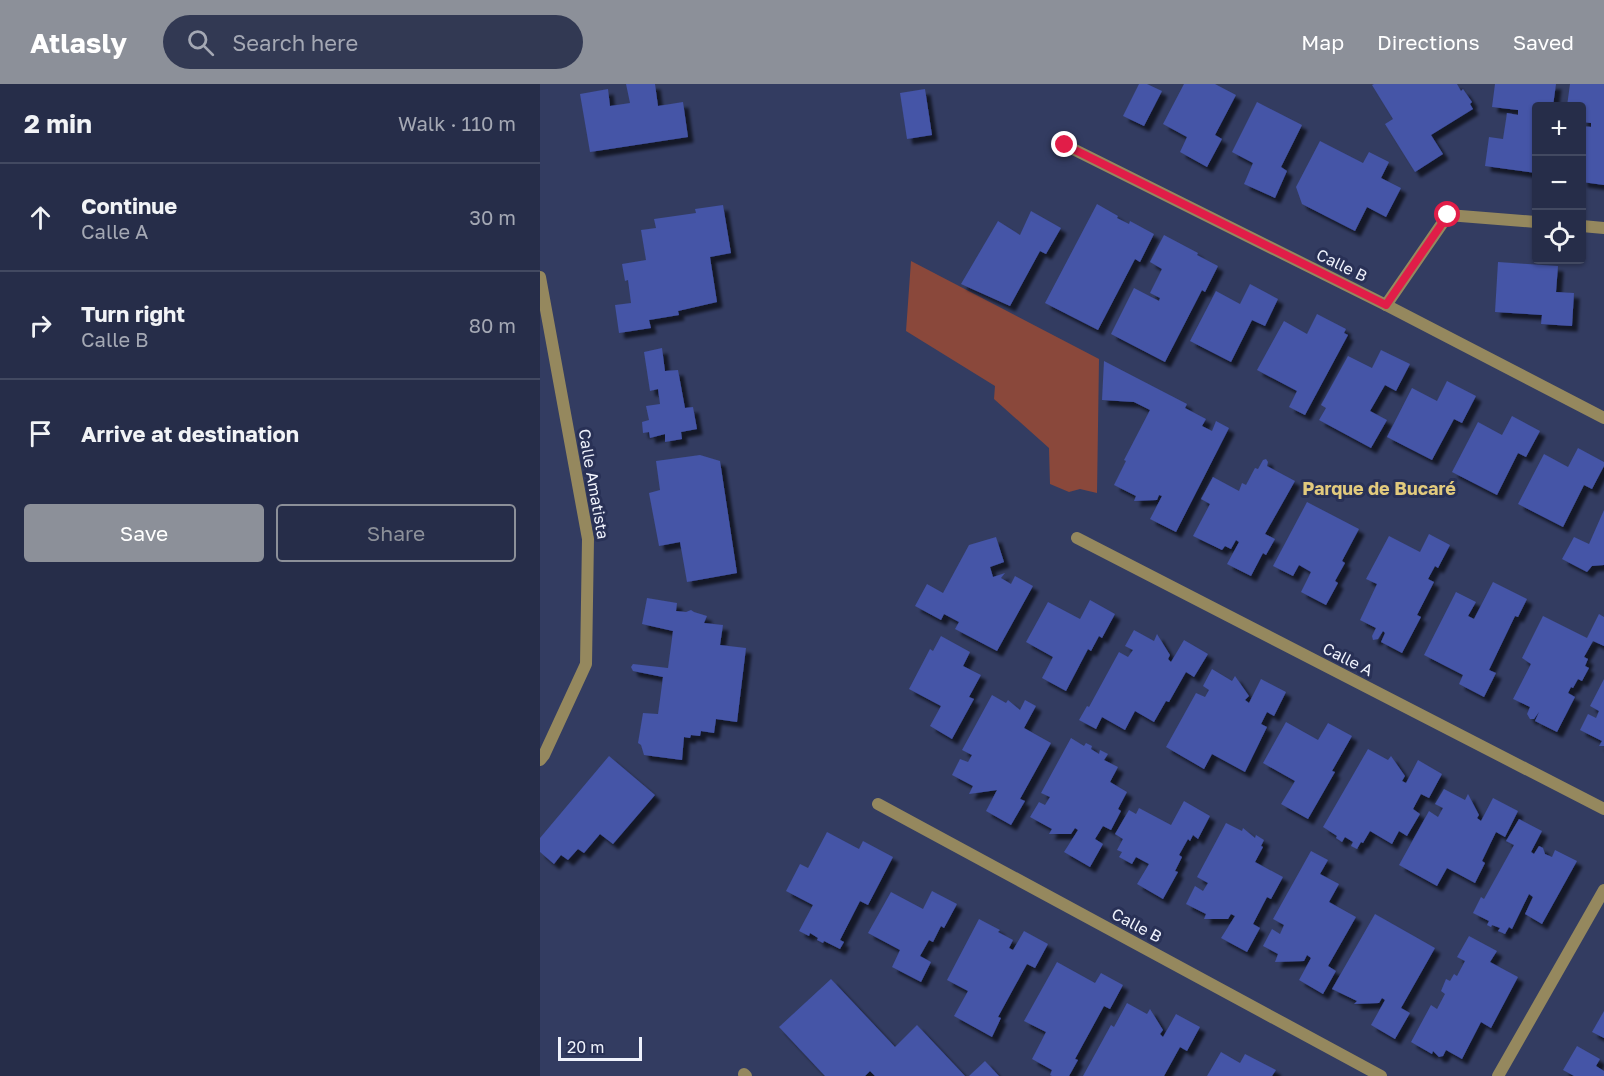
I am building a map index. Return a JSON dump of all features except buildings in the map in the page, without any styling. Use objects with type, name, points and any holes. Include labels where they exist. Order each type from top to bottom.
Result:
[{"type":"street","name":"Calle B","points":[[1065,145],[1386,305],[1604,418]]},
{"type":"street","points":[[1386,305],[1448,215],[1532,222]]},
{"type":"street","points":[[1586,226],[1604,228]]},
{"type":"street","name":"Calle Amatista","points":[[540,277],[588,539],[586,664],[540,760]]},
{"type":"street","name":"Calle A","points":[[1077,538],[1604,809]]},
{"type":"street","name":"Calle B","points":[[878,804],[1382,1076]]},
{"type":"street","points":[[1498,1076],[1604,890]]},
{"type":"shaded area","points":[[911,261],[1099,359],[1097,493],[1080,489],[1069,492],[1050,484],[1049,448],[994,399],[995,386],[906,331]]},
{"type":"district","name":"Parque de Bucaré","points":[[1379,488]]},
{"type":"route","points":[[1065,145],[1386,305],[1448,215]]}]
